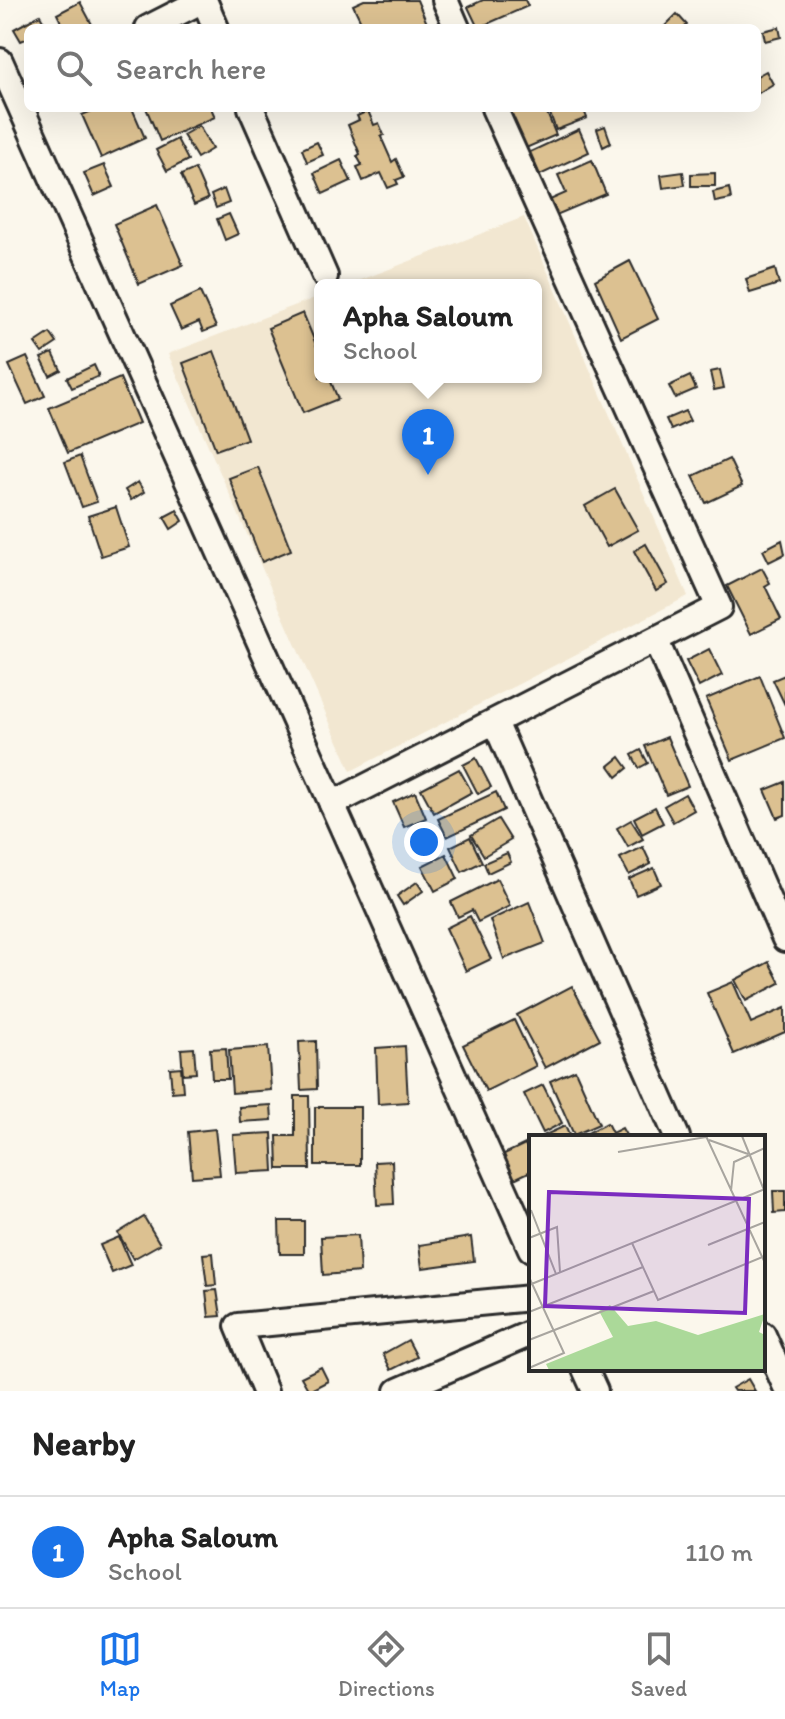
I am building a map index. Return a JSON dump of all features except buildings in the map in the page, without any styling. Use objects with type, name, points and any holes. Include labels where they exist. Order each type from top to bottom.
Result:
[{"type":"street","points":[[156,24],[204,0],[214,24]]},
{"type":"street","points":[[445,0],[455,24]]},
{"type":"street","points":[[0,61],[529,1245]]},
{"type":"street","points":[[253,112],[325,276]]},
{"type":"street","points":[[332,804],[719,607],[496,112]]},
{"type":"street","points":[[656,641],[785,939]]},
{"type":"street","points":[[495,722],[676,1135]]},
{"type":"street","points":[[265,1391],[238,1326],[529,1298]]},
{"type":"street","points":[[398,1391],[529,1334]]},
{"type":"street","points":[[765,1340],[785,1385]]},
{"type":"street","points":[[586,1371],[595,1391]]},
{"type":"shaded area","points":[[524,217],[688,596],[351,771],[168,354],[314,298],[314,383],[542,383],[542,279],[364,279]]},
{"type":"place","name":"Apha Saloum","points":[[428,475]]}]
